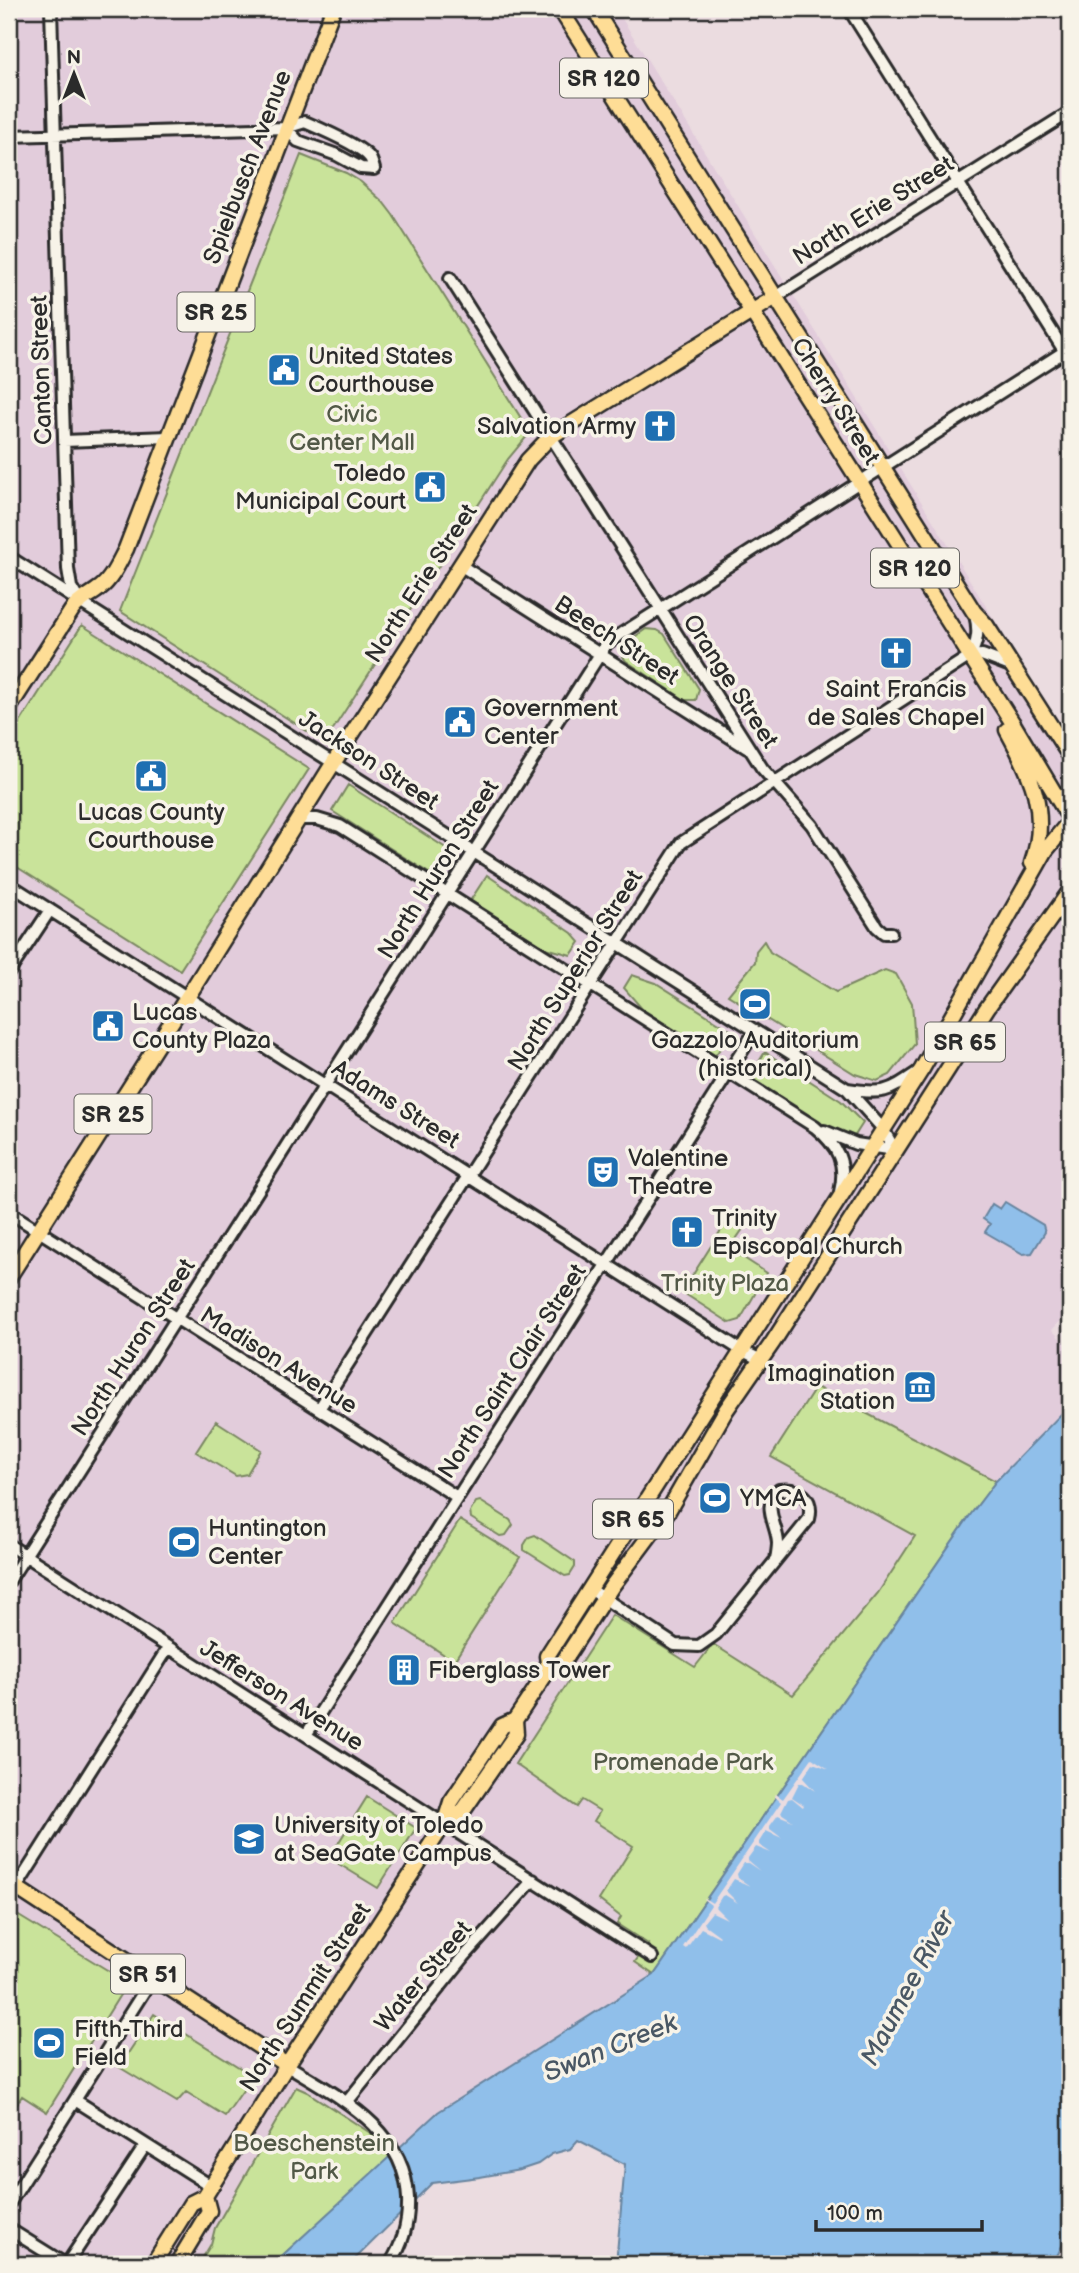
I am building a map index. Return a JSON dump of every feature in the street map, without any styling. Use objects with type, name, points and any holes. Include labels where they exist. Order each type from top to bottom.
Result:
[{"type":"main road","name":"Spielbusch Avenue","points":[[79,601],[102,587],[116,569],[126,549],[333,9]]},
{"type":"main road","name":"Cherry Street","points":[[560,9],[860,481],[1070,820]]},
{"type":"main road","name":"Cherry Street","points":[[594,9],[974,612],[986,625],[1070,756]]},
{"type":"main road","name":"North Erie Street","points":[[9,1277],[528,460],[550,437],[775,298]]},
{"type":"main road","name":"SR 25","points":[[9,708],[79,601]]},
{"type":"main road","points":[[999,703],[1004,725],[1030,774],[1037,805],[1037,842],[1020,898]]},
{"type":"main road","name":"North Summit Street","points":[[549,1669],[547,1656],[922,1069],[1046,850],[1070,820]]},
{"type":"main road","name":"North Summit Street","points":[[208,2191],[444,1824],[451,1802],[502,1726],[515,1720],[549,1669],[561,1665],[604,1599],[668,1511],[726,1410],[761,1360],[987,1008],[1070,891]]},
{"type":"main road","points":[[1037,936],[1070,905]]},
{"type":"main road","points":[[671,1459],[685,1457],[693,1468]]},
{"type":"main road","points":[[623,1535],[626,1543],[641,1546]]},
{"type":"main road","name":"SR 51","points":[[13,1885],[287,2066]]},
{"type":"main road","points":[[153,2264],[191,2203],[208,2191]]},
{"type":"main road","points":[[177,2264],[209,2211],[208,2191]]},
{"type":"street","name":"Canton Street","points":[[51,9],[68,576],[79,601]]},
{"type":"street","points":[[853,10],[1068,353]]},
{"type":"street","name":"North Erie Street","points":[[775,298],[1070,112]]},
{"type":"street","points":[[9,136],[286,128],[305,122],[364,153],[370,158],[374,169],[361,168],[337,155],[298,141],[286,128]]},
{"type":"street","name":"Orange Street","points":[[450,278],[751,750],[772,781],[785,792],[812,825],[877,927],[884,933],[891,933]]},
{"type":"street","name":"North Huron Street","points":[[9,1581],[475,853],[599,654],[612,638],[1068,353]]},
{"type":"street","points":[[64,441],[168,437]]},
{"type":"street","name":"Jackson Street","points":[[9,557],[847,1089],[883,1129],[895,1150]]},
{"type":"street","name":"Beech Street","points":[[460,565],[751,750]]},
{"type":"street","points":[[970,656],[978,636],[974,612]]},
{"type":"street","points":[[970,656],[982,655],[1013,667]]},
{"type":"street","name":"North Superior Street","points":[[319,1409],[681,843],[772,781],[970,656]]},
{"type":"street","points":[[299,819],[317,819],[340,826],[815,1128],[835,1146],[839,1158],[843,1180],[838,1199]]},
{"type":"street","name":"Adams Street","points":[[9,884],[741,1350],[761,1360]]},
{"type":"street","points":[[9,972],[50,910]]},
{"type":"street","name":"North Saint Clair Street","points":[[306,1734],[755,1031]]},
{"type":"street","name":"Jackson Street","points":[[847,1089],[867,1093],[891,1090],[922,1069]]},
{"type":"street","points":[[815,1128],[849,1142],[895,1150]]},
{"type":"street","name":"Madison Avenue","points":[[9,1212],[457,1497]]},
{"type":"street","points":[[590,1589],[675,1645],[693,1647],[705,1643],[716,1634],[776,1560],[809,1519],[810,1502],[797,1490],[779,1490],[771,1501],[771,1517],[778,1543],[776,1560]]},
{"type":"street","name":"Jefferson Avenue","points":[[9,1545],[652,1957]]},
{"type":"street","points":[[13,1885],[168,1648]]},
{"type":"street","name":"Water Street","points":[[347,2102],[464,1957],[533,1880]]},
{"type":"street","points":[[9,2204],[153,1977]]},
{"type":"street","points":[[287,2066],[347,2102],[383,2135],[401,2163],[408,2202],[402,2240],[390,2264]]},
{"type":"street","points":[[75,2100],[208,2191]]},
{"type":"street","points":[[9,2229],[66,2264],[145,2146]]},
{"type":"street","points":[[41,2264],[48,2254]]},
{"type":"shaded area","points":[[9,9],[616,9],[1070,742],[1070,1310],[1052,1330],[1070,1349],[1070,1405],[996,1481],[971,1514],[654,1975],[438,2112],[273,2264],[9,2264]]},
{"type":"green space","name":"Civic Center Mall","points":[[301,155],[346,173],[361,182],[383,202],[526,426],[528,435],[508,459],[328,737],[321,740],[120,611]]},
{"type":"green space","points":[[82,625],[309,769],[180,970],[9,862],[9,740]]},
{"type":"green space","points":[[646,629],[664,634],[699,689],[696,700],[685,700],[626,661],[620,647]]},
{"type":"green space","points":[[348,785],[449,850],[432,875],[332,811]]},
{"type":"green space","points":[[487,875],[572,933],[580,942],[571,955],[546,948],[470,901]]},
{"type":"green space","points":[[764,941],[770,952],[836,992],[885,970],[896,974],[912,1003],[915,1044],[890,1075],[877,1081],[855,1074],[728,995],[755,962],[756,951]]},
{"type":"green space","points":[[632,975],[656,983],[732,1031],[715,1056],[643,1010],[624,988]]},
{"type":"green space","points":[[765,1052],[841,1101],[863,1123],[854,1137],[818,1123],[749,1078]]},
{"type":"green space","name":"Trinity Plaza","points":[[730,1216],[745,1226],[732,1245],[733,1251],[767,1273],[740,1320],[730,1323],[682,1292]]},
{"type":"green space","name":"Promenade Park","points":[[816,1387],[996,1481],[654,1975],[635,1962],[648,1944],[617,1924],[621,1917],[599,1900],[633,1846],[594,1821],[600,1811],[582,1800],[577,1807],[515,1764],[612,1615],[695,1667],[713,1644],[793,1695],[878,1593],[915,1536],[771,1457]]},
{"type":"green space","points":[[216,1421],[261,1450],[247,1474],[236,1476],[196,1452]]},
{"type":"green space","points":[[480,1501],[510,1520],[513,1525],[506,1535],[500,1536],[471,1518],[470,1512],[476,1502]]},
{"type":"green space","points":[[460,1520],[520,1557],[454,1661],[395,1623]]},
{"type":"green space","points":[[535,1535],[575,1562],[570,1575],[565,1576],[524,1550],[529,1537]]},
{"type":"green space","points":[[367,1797],[416,1828],[378,1888],[329,1858]]},
{"type":"green space","name":"Fifth-Third Field","points":[[9,1910],[122,1979],[123,1990],[47,2112],[22,2096],[9,2116]]},
{"type":"green space","points":[[154,2014],[253,2076],[225,2116],[186,2092],[177,2102],[119,2067]]},
{"type":"green space","name":"Boeschenstein Park","points":[[296,2087],[375,2136],[390,2157],[273,2264],[199,2264],[211,2244],[215,2228]]},
{"type":"water","points":[[1005,1202],[1043,1225],[1045,1232],[1032,1253],[1023,1254],[985,1232],[990,1224],[983,1219],[992,1204],[1000,1209]]},
{"type":"water","points":[[1070,1405],[1070,2230],[1053,2264],[616,2264],[625,2164],[578,2140],[570,2149],[552,2154],[538,2164],[520,2170],[432,2183],[350,2264],[273,2264],[438,2112],[654,1975],[971,1514],[996,1481]]},
{"type":"pier","points":[[812,1758],[829,1769],[813,1763],[803,1778],[815,1791],[799,1783],[792,1797],[804,1805],[803,1807],[792,1798],[788,1799],[781,1813],[793,1821],[778,1815],[770,1826],[770,1829],[782,1838],[766,1831],[759,1845],[771,1853],[756,1847],[748,1858],[760,1871],[744,1863],[737,1874],[738,1878],[750,1886],[734,1879],[726,1891],[738,1903],[725,1895],[715,1907],[727,1919],[712,1912],[704,1922],[720,1936],[701,1928],[686,1949],[683,1947],[711,1905],[703,1899],[712,1903],[781,1802],[774,1796],[776,1794],[783,1799]]},
{"type":"place","name":"United States Courthouse","points":[[284,370]]},
{"type":"place","name":"Salvation Army","points":[[660,426]]},
{"type":"place","name":"Toledo Municipal Court","points":[[430,487]]},
{"type":"place","name":"Saint Francis de Sales Chapel","points":[[896,653]]},
{"type":"place","name":"Government Center","points":[[460,722]]},
{"type":"place","name":"Lucas County Courthouse","points":[[151,776]]},
{"type":"place","name":"Gazzolo Auditorium (historical)","points":[[755,1004]]},
{"type":"place","name":"Lucas County Plaza","points":[[108,1026]]},
{"type":"place","name":"Valentine Theatre","points":[[603,1172]]},
{"type":"place","name":"Trinity Episcopal Church","points":[[687,1232]]},
{"type":"place","name":"Imagination Station","points":[[920,1387]]},
{"type":"place","name":"YMCA","points":[[715,1498]]},
{"type":"place","name":"Huntington Center","points":[[184,1542]]},
{"type":"place","name":"Fiberglass Tower","points":[[404,1670]]},
{"type":"place","name":"University of Toledo at SeaGate Campus","points":[[249,1839]]},
{"type":"place","name":"Fifth-Third Field","points":[[49,2043]]},
{"type":"water label","name":"Maumee River","points":[[907,1988]]},
{"type":"water label","name":"Swan Creek","points":[[610,2047]]}]
